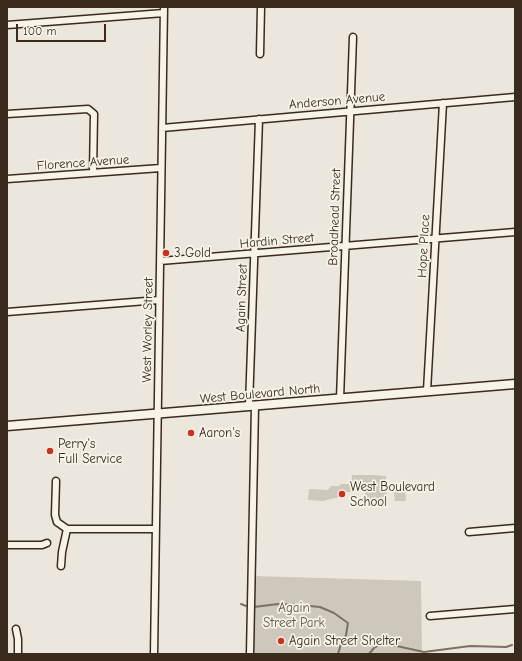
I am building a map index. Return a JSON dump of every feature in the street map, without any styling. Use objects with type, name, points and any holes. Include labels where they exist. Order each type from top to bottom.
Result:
[{"type":"main road","name":"West Boulevard North","points":[[7,426],[515,384]]},
{"type":"street","points":[[260,54],[261,7]]},
{"type":"street","points":[[7,25],[164,10]]},
{"type":"street","name":"West Worley Street","points":[[154,654],[164,10]]},
{"type":"street","name":"Broadhead Street","points":[[340,399],[353,37]]},
{"type":"street","name":"Anderson Avenue","points":[[162,128],[515,96]]},
{"type":"street","name":"Hope Place","points":[[427,391],[442,102]]},
{"type":"street","points":[[7,114],[88,109],[94,114],[94,173]]},
{"type":"street","name":"Again Street","points":[[250,654],[254,254],[259,119]]},
{"type":"street","name":"Florence Avenue","points":[[7,179],[161,168]]},
{"type":"street","name":"Hardin Street","points":[[160,261],[515,232]]},
{"type":"street","points":[[7,312],[159,300]]},
{"type":"street","points":[[56,481],[55,515],[57,522],[67,529],[155,529]]},
{"type":"street","points":[[469,532],[515,528]]},
{"type":"street","points":[[62,566],[62,552],[67,529]]},
{"type":"street","points":[[7,545],[42,545],[47,543]]},
{"type":"street","points":[[430,616],[515,609]]},
{"type":"street","points":[[16,629],[18,654]]},
{"type":"green space","points":[[352,475],[386,476],[387,505],[376,505],[369,502],[365,498],[364,488],[351,489],[351,492],[342,492],[342,495],[339,497],[323,501],[308,500],[309,489],[328,490],[331,486],[351,484]]},
{"type":"green space","points":[[397,490],[405,490],[405,501],[395,501],[394,493]]},
{"type":"green space","name":"Again Street Park","points":[[255,576],[421,581],[422,654],[253,654]]},
{"type":"waterway","points":[[241,604],[246,606]]},
{"type":"waterway","points":[[254,607],[278,604],[299,605],[320,607],[334,613],[348,623],[346,635],[338,654]]},
{"type":"waterway","points":[[369,654],[374,648],[383,643],[424,652]]},
{"type":"waterway","points":[[424,654],[424,652],[470,646],[506,647],[512,645]]},
{"type":"place","name":"3 Gold","points":[[166,253]]},
{"type":"place","name":"Aaron's","points":[[191,433]]},
{"type":"place","name":"Perry's Full Service","points":[[50,451]]},
{"type":"place","name":"West Boulevard School","points":[[342,494]]},
{"type":"place","name":"Again Street Shelter","points":[[281,641]]}]
